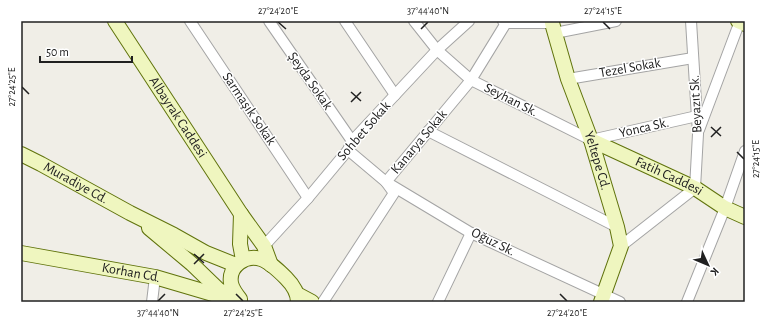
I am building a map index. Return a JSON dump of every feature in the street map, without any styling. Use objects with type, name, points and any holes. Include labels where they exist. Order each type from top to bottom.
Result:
[{"type":"street","name":"Albayrak Caddesi","points":[[115,21],[241,214],[264,246],[271,265]]},
{"type":"street","name":"Sarmaşık Sokak","points":[[190,21],[308,198]]},
{"type":"street","name":"Şeyda Sokak","points":[[269,21],[350,145],[386,182]]},
{"type":"street","points":[[344,21],[395,95]]},
{"type":"street","name":"Seyhan Sk.","points":[[414,21],[437,50],[470,80],[590,140]]},
{"type":"street","name":"Sohbet Sokak","points":[[264,246],[308,198],[350,145],[395,95],[437,50],[469,21]]},
{"type":"street","points":[[504,22],[553,24],[616,21]]},
{"type":"street","name":"Beyazıt Sk.","points":[[691,21],[698,134],[695,188]]},
{"type":"street","points":[[698,134],[739,21],[745,24]]},
{"type":"street","name":"Kanarya Sokak","points":[[323,302],[394,193],[386,182],[470,80],[504,22]]},
{"type":"street","name":"Yeltepe Cd.","points":[[553,24],[568,79],[590,140],[621,246]]},
{"type":"street","name":"Tezel Sokak","points":[[568,79],[693,58]]},
{"type":"street","name":"Yonca Sk.","points":[[590,140],[697,116]]},
{"type":"street","points":[[428,131],[616,227]]},
{"type":"street","name":"Fatih Caddesi","points":[[590,140],[695,188],[725,208],[745,217]]},
{"type":"street","points":[[687,302],[725,208],[745,151]]},
{"type":"street","name":"Muradiye Cd.","points":[[21,154],[206,253],[240,263]]},
{"type":"street","name":"Oğuz Sk.","points":[[386,182],[471,233],[603,298],[620,302]]},
{"type":"street","points":[[603,298],[621,246],[695,188]]},
{"type":"street","name":"Muradiye Cd.","points":[[130,213],[192,264],[220,291],[239,299]]},
{"type":"street","points":[[240,263],[241,214]]},
{"type":"street","points":[[438,302],[471,233]]},
{"type":"street","name":"Korhan Cd.","points":[[21,253],[155,277],[239,299]]},
{"type":"street","points":[[239,299],[231,282],[232,271],[240,263],[249,258],[260,258],[271,265],[292,285],[297,298],[312,302]]},
{"type":"street","points":[[152,302],[155,277]]}]
